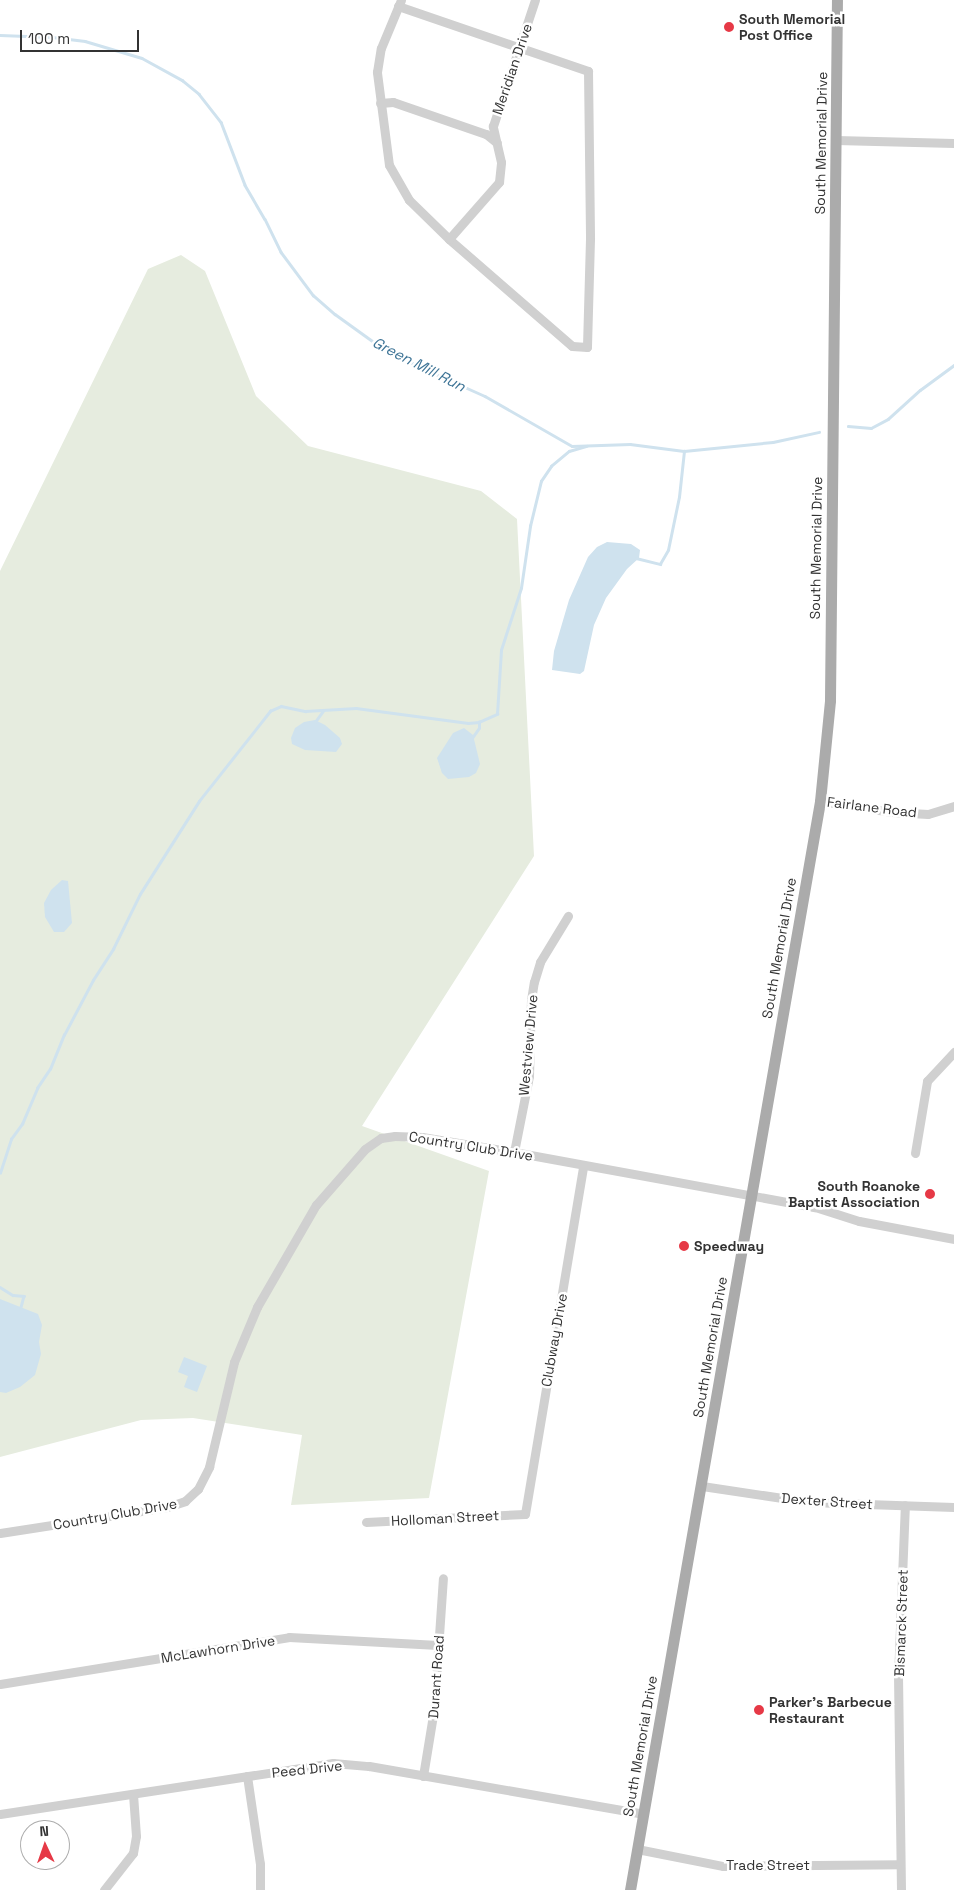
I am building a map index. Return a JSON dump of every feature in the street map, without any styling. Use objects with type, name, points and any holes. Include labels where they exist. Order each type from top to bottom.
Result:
[{"type":"main road","name":"South Memorial Drive","points":[[630,1890],[820,801],[830,700],[838,0]]},
{"type":"street","name":"Meridian Drive","points":[[449,239],[499,182],[501,162],[493,126],[535,0]]},
{"type":"street","points":[[400,3],[519,48],[588,71],[590,238],[587,347],[572,346],[449,239],[409,200],[389,165],[377,72],[381,48],[400,3]]},
{"type":"street","points":[[380,103],[393,102],[486,134],[497,143]]},
{"type":"street","points":[[836,140],[954,143]]},
{"type":"street","name":"Fairlane Road","points":[[820,801],[892,812],[928,814],[954,806]]},
{"type":"street","name":"Westview Drive","points":[[514,1152],[528,1076],[531,1000],[534,982],[540,962],[568,916]]},
{"type":"street","points":[[915,1153],[927,1081],[954,1052]]},
{"type":"street","name":"Country Club Drive","points":[[0,1533],[167,1507],[185,1501],[198,1489],[209,1467],[237,1354],[257,1307],[316,1205],[372,1143],[381,1138],[407,1135],[514,1152],[815,1207],[860,1221],[954,1238]]},
{"type":"street","name":"Clubway Drive","points":[[525,1514],[583,1166]]},
{"type":"street","name":"Dexter Street","points":[[702,1486],[809,1502],[954,1506]]},
{"type":"street","name":"Bismarck Street","points":[[901,1890],[898,1677],[905,1505]]},
{"type":"street","name":"Holloman Street","points":[[366,1522],[525,1514]]},
{"type":"street","name":"Durant Road","points":[[423,1776],[434,1715],[443,1578]]},
{"type":"street","name":"McLawhorn Drive","points":[[0,1684],[289,1637],[438,1645]]},
{"type":"street","name":"Peed Drive","points":[[0,1814],[333,1763],[369,1766],[643,1814]]},
{"type":"street","points":[[247,1776],[260,1864],[260,1890]]},
{"type":"street","points":[[104,1890],[133,1853],[136,1836],[133,1794]]},
{"type":"street","name":"Trade Street","points":[[637,1849],[723,1866],[900,1864]]},
{"type":"shaded area","points":[[181,255],[205,271],[256,396],[308,446],[481,491],[517,519],[534,856],[362,1126],[489,1171],[429,1498],[291,1505],[302,1435],[193,1418],[141,1420],[0,1457],[0,571],[148,269]]},
{"type":"water","points":[[607,542],[631,544],[640,550],[639,558],[627,569],[606,598],[594,625],[584,671],[580,674],[552,670],[554,651],[569,600],[588,557],[597,547]]},
{"type":"water","points":[[315,720],[325,725],[340,738],[342,744],[336,752],[305,750],[292,744],[291,738],[295,728],[304,722]]},
{"type":"water","points":[[464,728],[473,735],[480,764],[476,773],[469,777],[448,779],[442,773],[437,758],[453,733]]},
{"type":"water","points":[[62,880],[68,881],[72,923],[64,932],[54,932],[45,917],[44,903],[51,890]]},
{"type":"water","points":[[0,1299],[38,1314],[42,1325],[39,1342],[41,1354],[35,1375],[20,1387],[6,1393],[0,1392]]},
{"type":"water","points":[[184,1357],[207,1366],[197,1392],[184,1387],[188,1376],[178,1372]]},
{"type":"waterway","name":"Green Mill Run","points":[[0,35],[52,37],[85,41],[142,58],[182,80],[199,94],[221,122],[245,185],[265,219],[281,252],[313,295],[335,314],[378,345],[422,368],[485,396],[572,446],[630,444],[684,451],[773,442],[819,432]]},
{"type":"waterway","name":"Green Mill Run","points":[[848,426],[871,428],[888,419],[920,390],[954,365]]},
{"type":"waterway","points":[[0,1173],[11,1139],[22,1124],[37,1088],[50,1069],[64,1035],[93,980],[113,949],[140,894],[199,801],[270,711],[281,706],[305,711],[356,708],[468,723],[479,722],[497,714],[501,650],[521,588],[530,526],[541,481],[551,466],[569,451],[586,446]]},
{"type":"waterway","points":[[636,558],[660,564],[668,550],[679,497],[684,451]]},
{"type":"waterway","points":[[315,722],[323,711]]},
{"type":"waterway","points":[[472,738],[479,728],[479,722]]},
{"type":"waterway","points":[[0,1287],[13,1295],[24,1296],[21,1307]]},
{"type":"place","name":"South Memorial Post Office","points":[[729,27]]},
{"type":"place","name":"South Roanoke Baptist Association","points":[[930,1194]]},
{"type":"place","name":"Speedway","points":[[684,1246]]},
{"type":"place","name":"Parker's Barbecue Restaurant","points":[[759,1710]]}]
